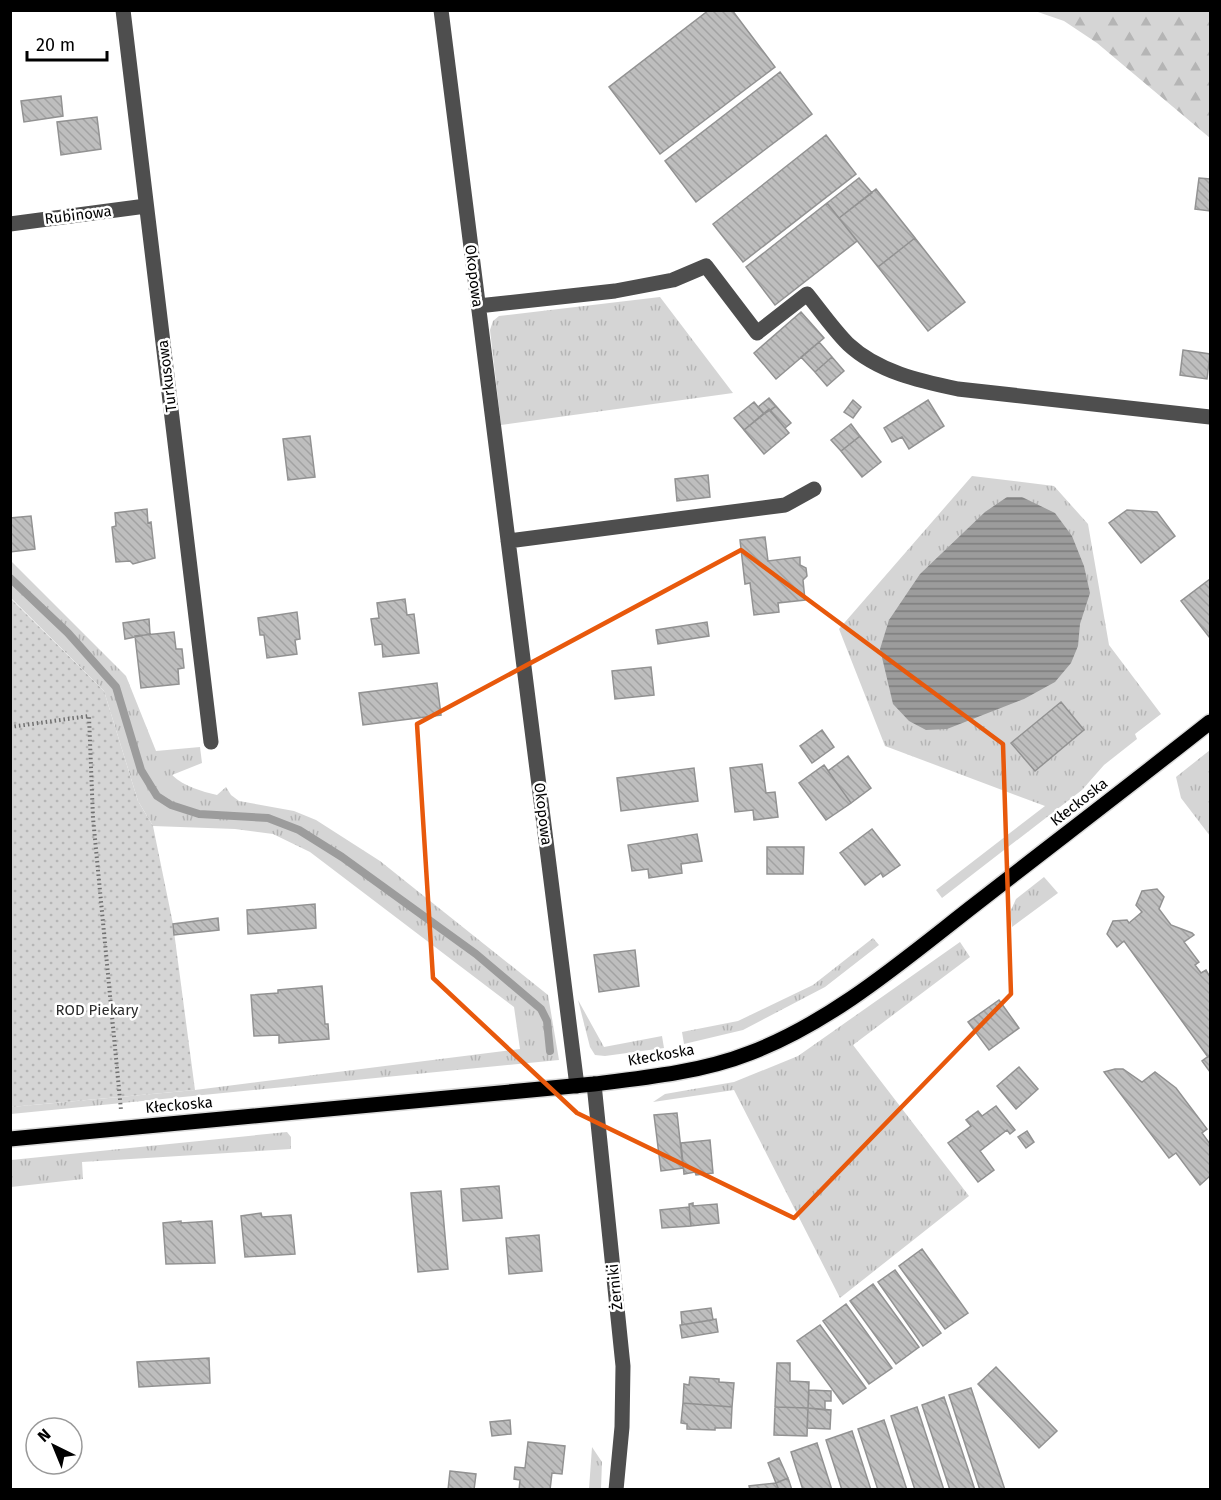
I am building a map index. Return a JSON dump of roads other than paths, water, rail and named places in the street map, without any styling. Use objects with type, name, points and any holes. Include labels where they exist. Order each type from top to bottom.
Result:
[{"type":"main road","name":"Kłeckoska","points":[[10,1139],[577,1086],[637,1079],[716,1064],[759,1049],[823,1017],[932,939],[1210,722]]},
{"type":"street","name":"Turkusowa","points":[[123,10],[210,742]]},
{"type":"street","name":"Okopowa","points":[[441,10],[577,1086]]},
{"type":"street","name":"Rubinowa","points":[[10,224],[146,206]]},
{"type":"street","points":[[478,306],[615,291],[673,280],[706,266],[757,333],[807,294],[849,345],[882,368],[921,382],[958,389],[1210,417]]},
{"type":"street","points":[[508,541],[785,505],[814,489]]},
{"type":"street","name":"Żerniki","points":[[594,1084],[623,1365],[622,1427],[616,1490]]},
{"type":"waterway","points":[[10,578],[68,633],[116,687],[141,770],[157,796],[171,805],[199,814],[268,818],[299,830],[342,857],[476,954],[541,1009],[547,1021],[550,1051]]},
{"type":"park label","name":"ROD Piekary","points":[[97,1010]]}]
